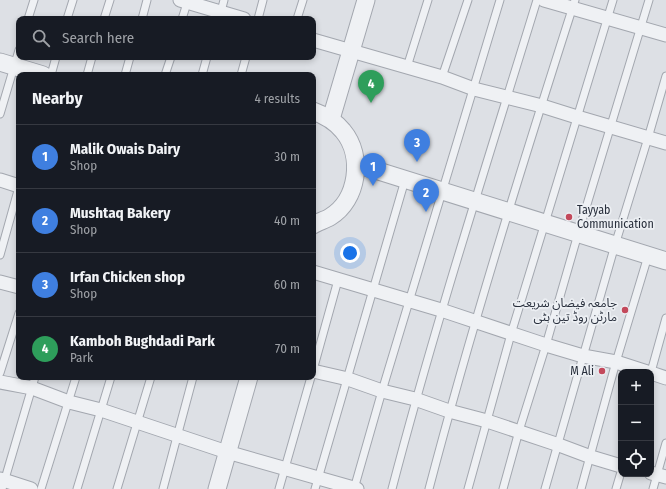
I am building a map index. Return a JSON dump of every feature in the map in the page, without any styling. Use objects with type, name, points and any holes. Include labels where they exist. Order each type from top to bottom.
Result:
[{"type":"street","points":[[331,119],[366,0]]},
{"type":"street","points":[[544,0],[573,4],[607,18],[666,35]]},
{"type":"street","points":[[185,1],[221,10],[236,16]]},
{"type":"street","points":[[316,41],[442,77],[474,89],[507,96],[577,118],[666,143]]},
{"type":"street","points":[[7,64],[33,72]]},
{"type":"street","points":[[316,112],[331,119],[344,131],[353,147],[356,164],[354,185],[345,203],[331,217],[316,224]]},
{"type":"street","points":[[356,164],[578,234],[666,259]]},
{"type":"street","points":[[0,180],[16,186]]},
{"type":"street","points":[[316,273],[441,310],[546,345],[583,356],[616,362],[638,369]]},
{"type":"street","points":[[0,282],[16,286]]},
{"type":"street","points":[[316,371],[348,379],[382,391],[415,399],[449,412],[487,421],[618,465]]},
{"type":"street","points":[[654,374],[666,378]]},
{"type":"street","points":[[217,489],[248,380]]},
{"type":"street","points":[[0,382],[34,382],[69,402],[101,410],[177,437],[284,469],[317,484],[355,489]]},
{"type":"street","points":[[2,483],[31,489]]},
{"type":"lane","points":[[29,16],[34,0]]},
{"type":"lane","points":[[68,16],[73,0]]},
{"type":"lane","points":[[105,16],[110,0]]},
{"type":"lane","points":[[143,16],[147,0]]},
{"type":"lane","points":[[259,16],[263,0]]},
{"type":"lane","points":[[298,16],[303,0]]},
{"type":"lane","points":[[407,67],[428,0]]},
{"type":"lane","points":[[442,77],[468,0]]},
{"type":"lane","points":[[355,489],[382,391],[500,0]]},
{"type":"lane","points":[[392,489],[415,399],[441,310],[537,0]]},
{"type":"lane","points":[[468,489],[511,334],[613,0]]},
{"type":"lane","points":[[503,489],[519,431],[649,0]]},
{"type":"lane","points":[[182,16],[185,1]]},
{"type":"lane","points":[[429,489],[449,412],[508,212],[573,4]]},
{"type":"lane","points":[[0,114],[7,64],[16,54]]},
{"type":"lane","points":[[52,72],[55,60]]},
{"type":"lane","points":[[88,72],[91,60]]},
{"type":"lane","points":[[126,72],[129,60]]},
{"type":"lane","points":[[166,72],[170,60]]},
{"type":"lane","points":[[203,72],[206,60]]},
{"type":"lane","points":[[242,72],[245,60]]},
{"type":"lane","points":[[545,489],[559,445],[614,245],[666,76]]},
{"type":"lane","points":[[317,484],[405,180]]},
{"type":"lane","points":[[0,254],[16,198]]},
{"type":"lane","points":[[581,489],[616,362],[648,255]]},
{"type":"lane","points":[[316,359],[338,280]]},
{"type":"lane","points":[[652,369],[666,318]]},
{"type":"lane","points":[[0,373],[16,322]]},
{"type":"lane","points":[[41,489],[75,380]]},
{"type":"lane","points":[[77,489],[110,380]]},
{"type":"lane","points":[[117,489],[150,380]]},
{"type":"lane","points":[[163,489],[192,380]]},
{"type":"lane","points":[[279,489],[310,380]]},
{"type":"lane","points":[[2,483],[34,382]]},
{"type":"lane","points":[[653,489],[666,443]]},
{"type":"lane","points":[[616,489],[620,477]]},
{"type":"place","name":"Kamboh Bughdadi Park","points":[[371,103]]},
{"type":"place","name":"Irfan Chicken shop","points":[[417,162]]},
{"type":"place","name":"Malik Owais Dairy","points":[[373,186]]},
{"type":"place","name":"Mushtaq Bakery","points":[[426,212]]},
{"type":"place","name":"Tayyab Communication","points":[[569,217]]},
{"type":"place","name":"جامعہ فیضان شریعت مارٹن روڈ تین ہٹی","points":[[625,310]]},
{"type":"place","name":"M Ali","points":[[602,371]]}]
